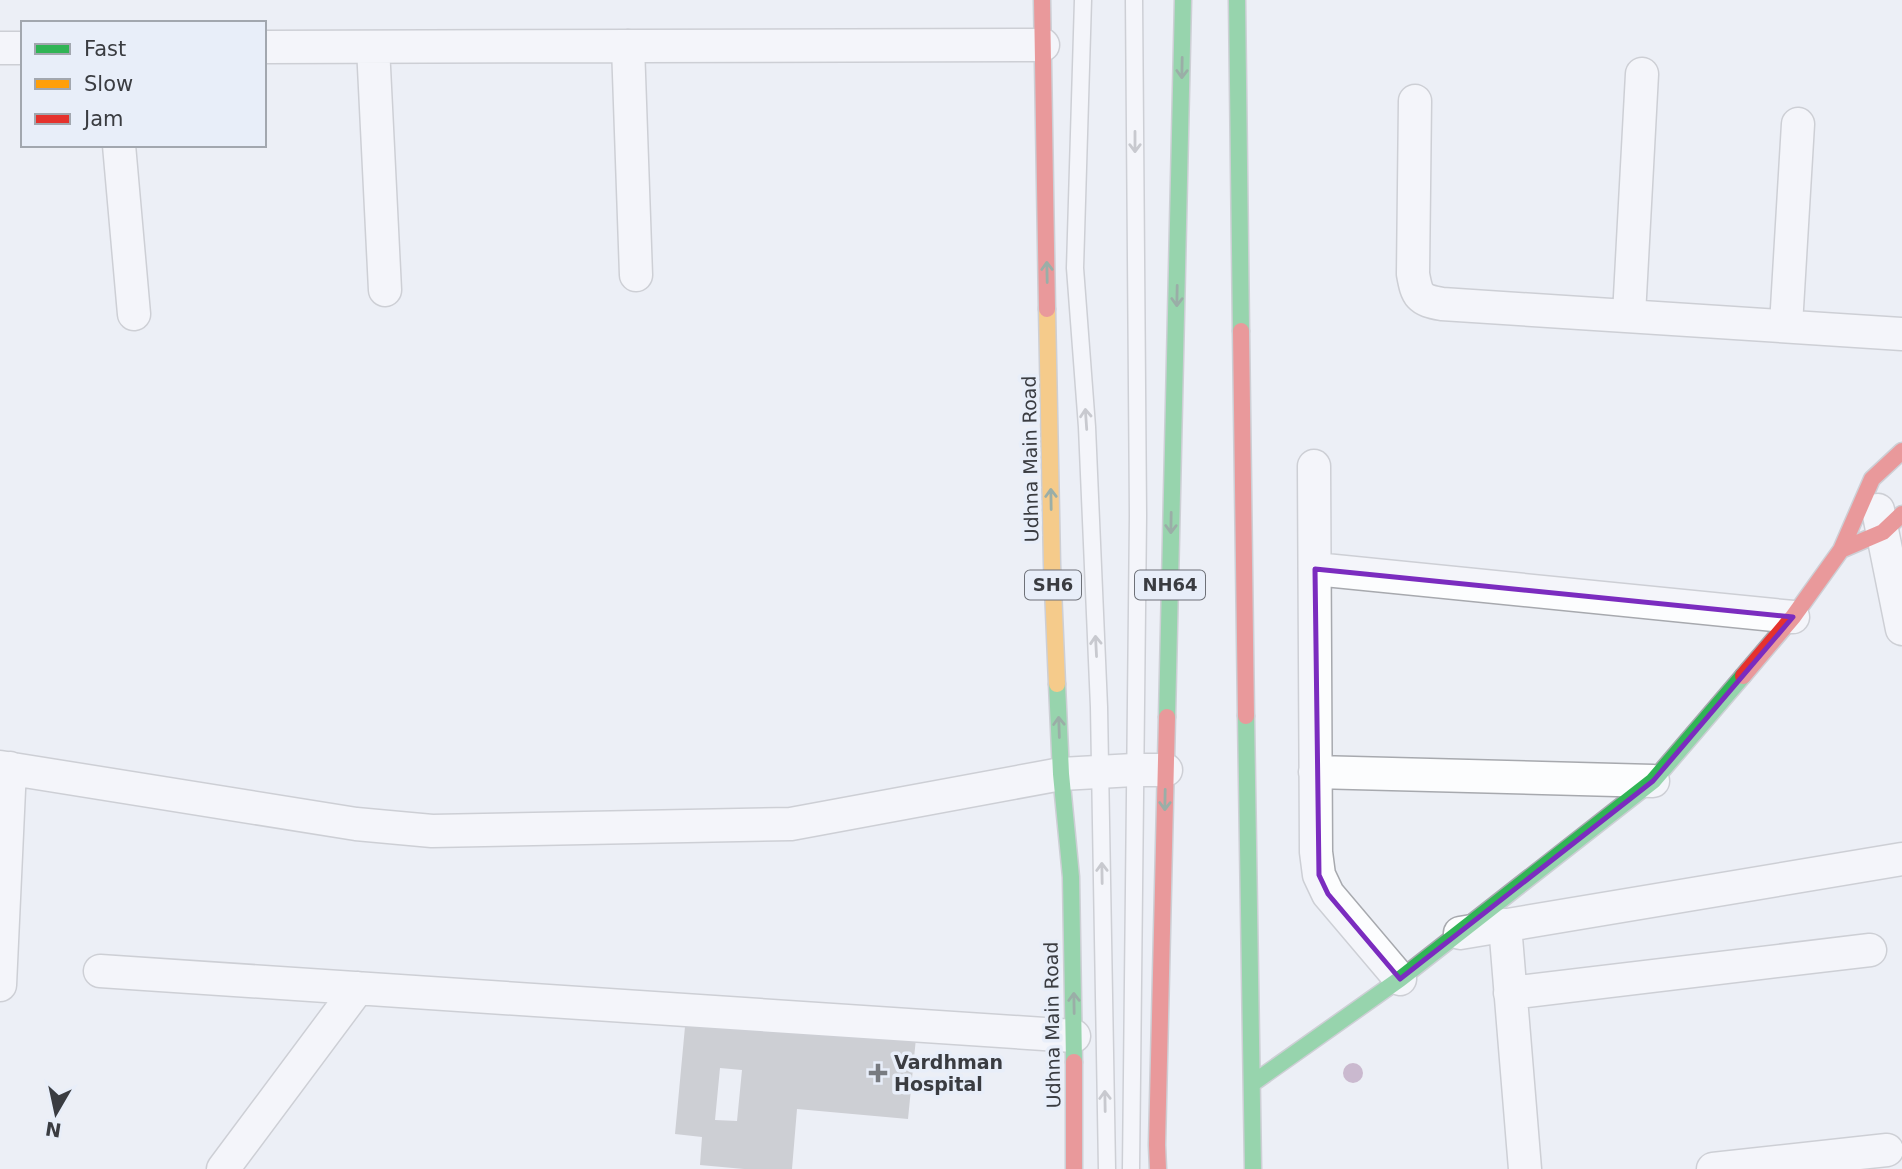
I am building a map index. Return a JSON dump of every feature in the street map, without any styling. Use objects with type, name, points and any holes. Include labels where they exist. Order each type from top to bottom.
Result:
[{"type":"main road","name":"Udhna Main Road","points":[[1042,0],[1052,564],[1061,774],[1071,877],[1074,1169]]},
{"type":"main road","name":"NH64","points":[[1158,1169],[1182,0]]},
{"type":"main road","points":[[1237,0],[1253,1169]]},
{"type":"main road","points":[[1253,1083],[1400,979],[1653,781],[1793,617],[1840,550],[1872,479],[1902,451]]},
{"type":"main road","points":[[1840,550],[1892,523]]},
{"type":"street","points":[[266,47],[1043,45]]},
{"type":"street","points":[[628,46],[636,275]]},
{"type":"street","points":[[373,47],[385,290]]},
{"type":"street","points":[[0,48],[21,48]]},
{"type":"street","points":[[1629,315],[1642,74]]},
{"type":"street","points":[[1415,101],[1413,274],[1416,291],[1425,301],[1902,334]]},
{"type":"street","points":[[1786,325],[1798,124]]},
{"type":"street","points":[[119,147],[134,314]]},
{"type":"street","points":[[1314,466],[1315,772],[1316,852],[1319,875],[1328,894],[1400,979]]},
{"type":"street","points":[[1872,479],[1892,523],[1902,629]]},
{"type":"street","points":[[1315,569],[1793,617]]},
{"type":"street","points":[[0,985],[5,767],[356,824],[432,831],[791,824],[1061,774],[1166,770]]},
{"type":"street","points":[[1315,772],[1653,781]]},
{"type":"street","points":[[1460,933],[1902,859]]},
{"type":"street","points":[[1505,925],[1525,1169]]},
{"type":"street","points":[[1510,993],[1870,950]]},
{"type":"street","points":[[100,971],[1074,1036]]},
{"type":"street","points":[[223,1169],[358,988]]},
{"type":"street","points":[[1713,1169],[1887,1150]]},
{"type":"lane","points":[[1083,0],[1075,268],[1087,427],[1099,693],[1107,1169]]},
{"type":"lane","points":[[1131,1169],[1138,516],[1134,0]]},
{"type":"highlighted area","points":[[1315,569],[1793,617],[1653,781],[1400,979],[1328,894],[1319,875]]},
{"type":"building","points":[[686,1016],[916,1038],[908,1119],[797,1109],[792,1169],[700,1165],[702,1137],[675,1134]],"holes":[[[720,1068],[742,1070],[737,1121],[715,1120]]]},
{"type":"traffic: fast","points":[[1167,717],[1183,0]]},
{"type":"traffic: fast","points":[[1237,0],[1241,331]]},
{"type":"traffic: fast","points":[[1253,1083],[1400,979],[1653,781],[1743,676]]},
{"type":"traffic: fast","points":[[1057,684],[1061,774],[1071,877],[1074,1062]]},
{"type":"traffic: fast","points":[[1246,716],[1253,1169]]},
{"type":"traffic: slow","points":[[1047,309],[1057,684]]},
{"type":"traffic: jam","points":[[1042,0],[1047,309]]},
{"type":"traffic: jam","points":[[1241,331],[1246,716]]},
{"type":"traffic: jam","points":[[1743,676],[1793,617],[1841,550],[1872,479],[1902,451]]},
{"type":"traffic: jam","points":[[1841,550],[1883,532],[1902,514]]},
{"type":"traffic: jam","points":[[1158,1169],[1167,717]]},
{"type":"traffic: jam","points":[[1074,1062],[1074,1169]]},
{"type":"place","name":"Vardhman Hospital","points":[[878,1073]]}]
